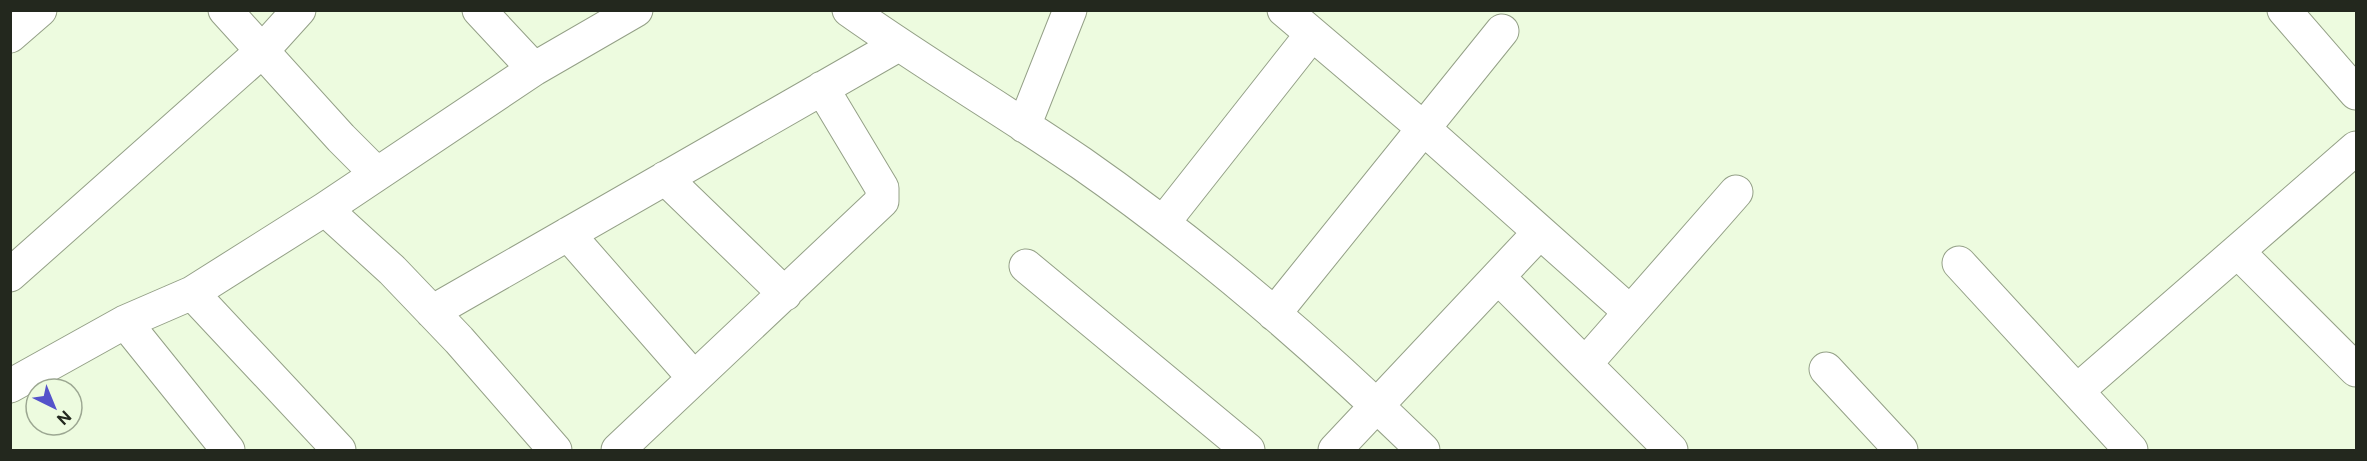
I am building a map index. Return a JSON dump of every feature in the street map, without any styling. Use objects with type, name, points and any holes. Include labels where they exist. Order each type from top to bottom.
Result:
[{"type":"street","points":[[10,36],[40,10]]},
{"type":"street","points":[[225,10],[261,52],[376,173]]},
{"type":"street","points":[[10,275],[261,52],[298,10]]},
{"type":"street","points":[[479,10],[534,69]]},
{"type":"street","points":[[10,386],[125,322],[192,293],[326,209],[376,173],[534,69],[636,10]]},
{"type":"street","points":[[849,10],[898,45],[942,71],[1024,126],[1163,223],[1274,314],[1423,450]]},
{"type":"street","points":[[1024,126],[1070,10]]},
{"type":"street","points":[[1284,10],[1423,128],[1630,312]]},
{"type":"street","points":[[2284,10],[2356,93]]},
{"type":"street","points":[[1274,314],[1502,31]]},
{"type":"street","points":[[1163,223],[1312,34]]},
{"type":"street","points":[[432,312],[898,45]]},
{"type":"street","points":[[618,450],[882,201],[882,188],[822,88]]},
{"type":"street","points":[[2078,390],[2239,253],[2356,148]]},
{"type":"street","points":[[665,178],[785,294]]},
{"type":"street","points":[[1586,363],[1736,192]]},
{"type":"street","points":[[326,209],[392,270],[432,312],[555,450]]},
{"type":"street","points":[[1335,450],[1539,233]]},
{"type":"street","points":[[568,234],[694,378]]},
{"type":"street","points":[[2239,253],[2356,370]]},
{"type":"street","points":[[1959,263],[2131,450]]},
{"type":"street","points":[[1026,266],[1248,450]]},
{"type":"street","points":[[1499,278],[1586,363],[1658,446]]},
{"type":"street","points":[[192,293],[339,450]]},
{"type":"street","points":[[125,322],[228,450]]},
{"type":"street","points":[[1826,369],[1901,450]]}]
